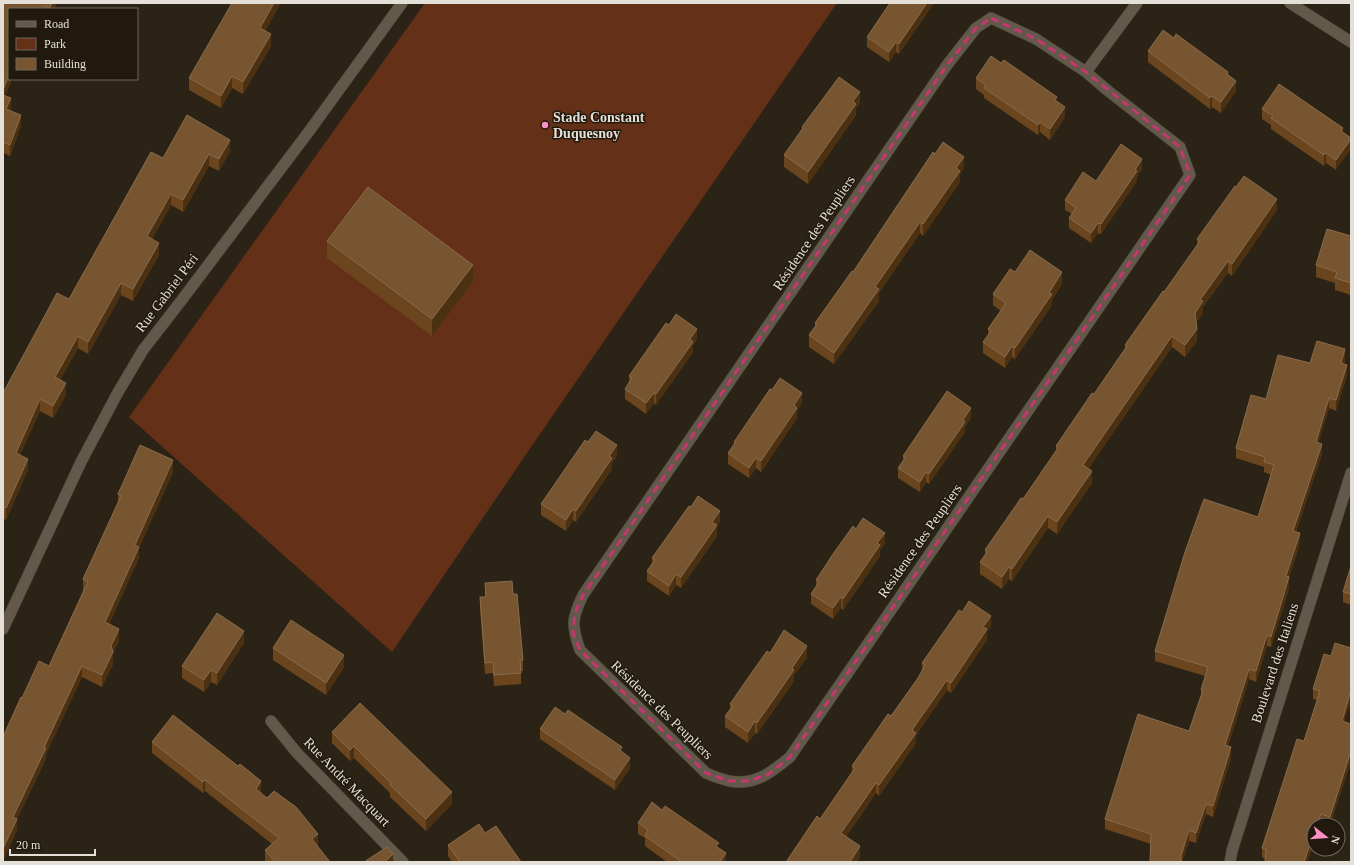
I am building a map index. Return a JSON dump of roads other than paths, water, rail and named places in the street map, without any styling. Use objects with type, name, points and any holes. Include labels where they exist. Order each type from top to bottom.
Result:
[{"type":"street","name":"Rue Gabriel Péri","points":[[3,629],[81,462],[117,394],[143,350],[310,130],[402,3]]},
{"type":"street","points":[[1086,72],[1137,3]]},
{"type":"street","points":[[1290,3],[1351,42]]},
{"type":"street","name":"Résidence des Peupliers","points":[[991,18],[1036,39],[1086,72],[1106,90],[1180,147],[1190,175],[790,757],[769,774],[749,781],[729,781],[706,773],[580,650],[573,633],[575,613],[583,595],[947,65],[976,28],[991,18]]},
{"type":"street","name":"Boulevard des Italiens","points":[[1230,862],[1232,851],[1351,473]]},
{"type":"street","name":"Rue André Macquart","points":[[271,721],[297,753],[403,862]]},
{"type":"place","name":"Stade Constant Duquesnoy","points":[[545,125]]}]
